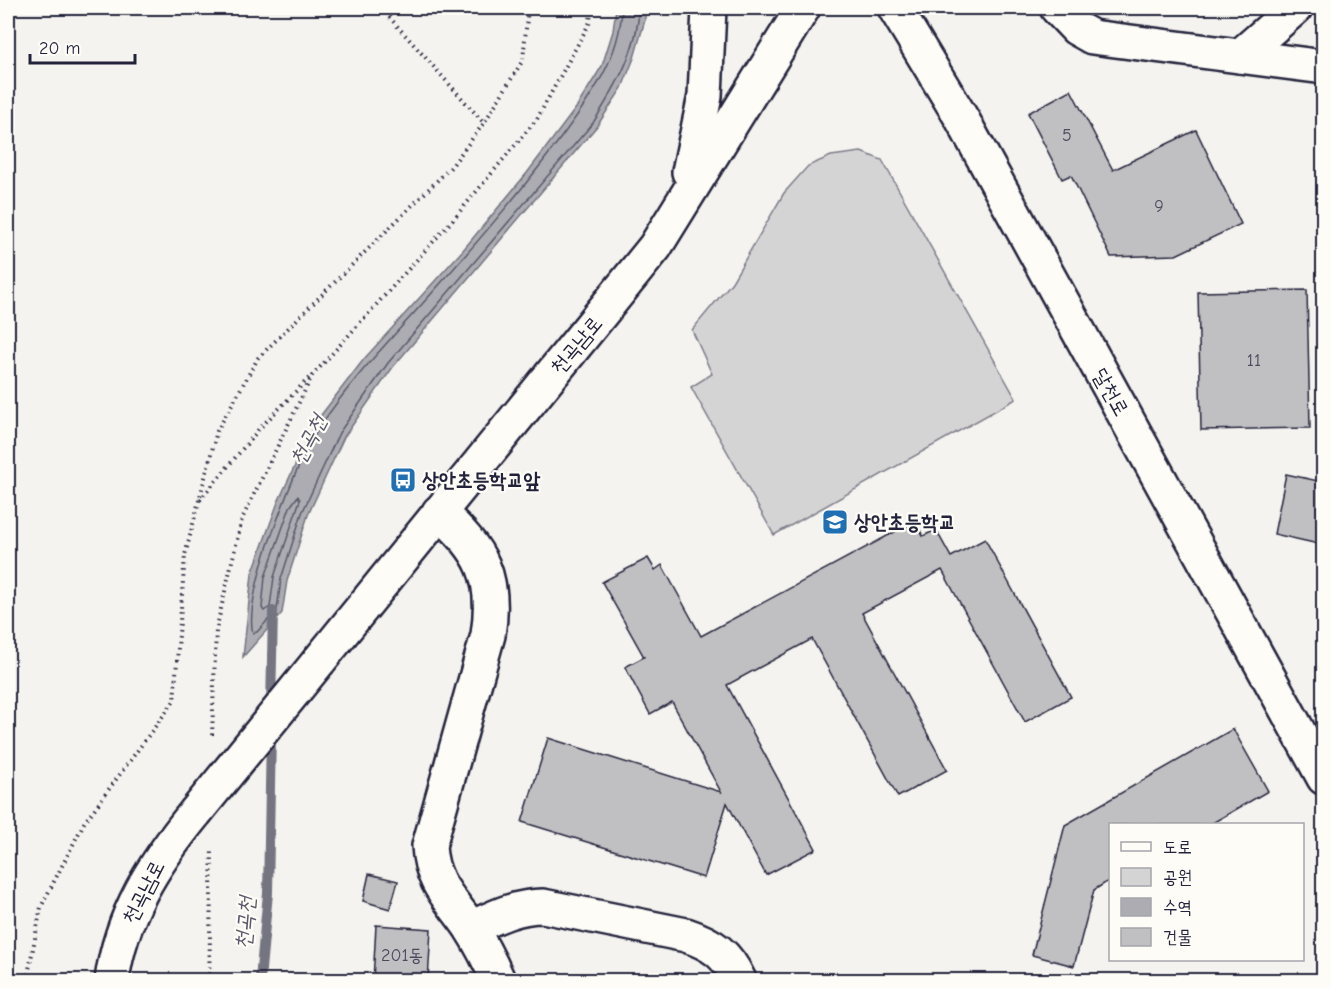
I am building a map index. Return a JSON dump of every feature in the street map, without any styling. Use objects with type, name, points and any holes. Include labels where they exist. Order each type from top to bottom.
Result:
[{"type":"street","points":[[680,208],[696,149],[705,96],[709,8]]},
{"type":"street","name":"천곡남로","points":[[112,981],[126,923],[146,879],[203,826],[320,661],[626,285],[680,208],[744,99],[803,8]]},
{"type":"street","name":"달천로","points":[[895,8],[962,119],[1323,778]]},
{"type":"street","points":[[1057,8],[1076,28],[1092,37],[1323,67]]},
{"type":"street","points":[[1240,56],[1295,8]]},
{"type":"street","points":[[439,512],[476,549],[485,567],[491,591],[488,635],[429,846],[430,866],[439,885],[471,928],[498,981]]},
{"type":"street","points":[[471,928],[507,911],[526,906],[543,906],[686,935],[708,942],[722,952],[739,981]]},
{"type":"path","points":[[381,8],[484,123]]},
{"type":"path","points":[[27,981],[41,907],[84,824],[174,701],[185,555],[217,431],[258,358],[451,167],[484,123],[523,60],[528,8]]},
{"type":"path","points":[[198,502],[216,477],[259,429],[312,376],[451,222],[537,119],[590,22],[591,8]]},
{"type":"path","points":[[212,746],[216,630],[242,519],[312,376]]},
{"type":"path","points":[[203,826],[209,981]]},
{"type":"green space","points":[[861,152],[882,160],[1016,399],[774,535],[691,387],[712,374],[692,330],[732,282],[784,193],[808,166],[831,156]]},
{"type":"water","name":"천곡천","points":[[616,8],[645,8],[645,20],[622,88],[597,126],[393,367],[344,437],[308,515],[287,581],[282,613],[243,657],[252,574],[278,502],[315,423],[364,359],[463,250],[527,173],[576,108],[602,66],[613,31]]},
{"type":"building","points":[[1071,90],[1113,170],[1196,130],[1241,224],[1176,255],[1111,257],[1071,175],[1062,179],[1028,113]]},
{"type":"building","points":[[1307,290],[1310,428],[1201,430],[1198,292]]},
{"type":"building","points":[[1286,474],[1323,482],[1323,545],[1274,534]]},
{"type":"building","points":[[915,521],[923,536],[936,530],[951,557],[985,539],[1071,697],[1025,722],[942,570],[862,613],[947,770],[898,797],[812,639],[727,685],[816,849],[766,875],[727,803],[704,878],[522,822],[548,738],[721,792],[672,702],[650,714],[625,667],[644,657],[602,582],[648,558],[655,570],[662,565],[701,636]]},
{"type":"building","points":[[1233,729],[1268,791],[1212,823],[1109,823],[1109,881],[1094,890],[1074,966],[1032,955],[1065,825]]},
{"type":"building","points":[[369,874],[398,881],[390,909],[363,901]]},
{"type":"building","points":[[376,925],[431,929],[428,981],[373,981]]},
{"type":"waterway","name":"천곡천","points":[[271,707],[273,611]]},
{"type":"waterway","name":"천곡천","points":[[260,980],[268,893],[271,734]]},
{"type":"place","name":"상안초등학교앞","points":[[403,480]]},
{"type":"place","name":"상안초등학교","points":[[835,522]]}]
